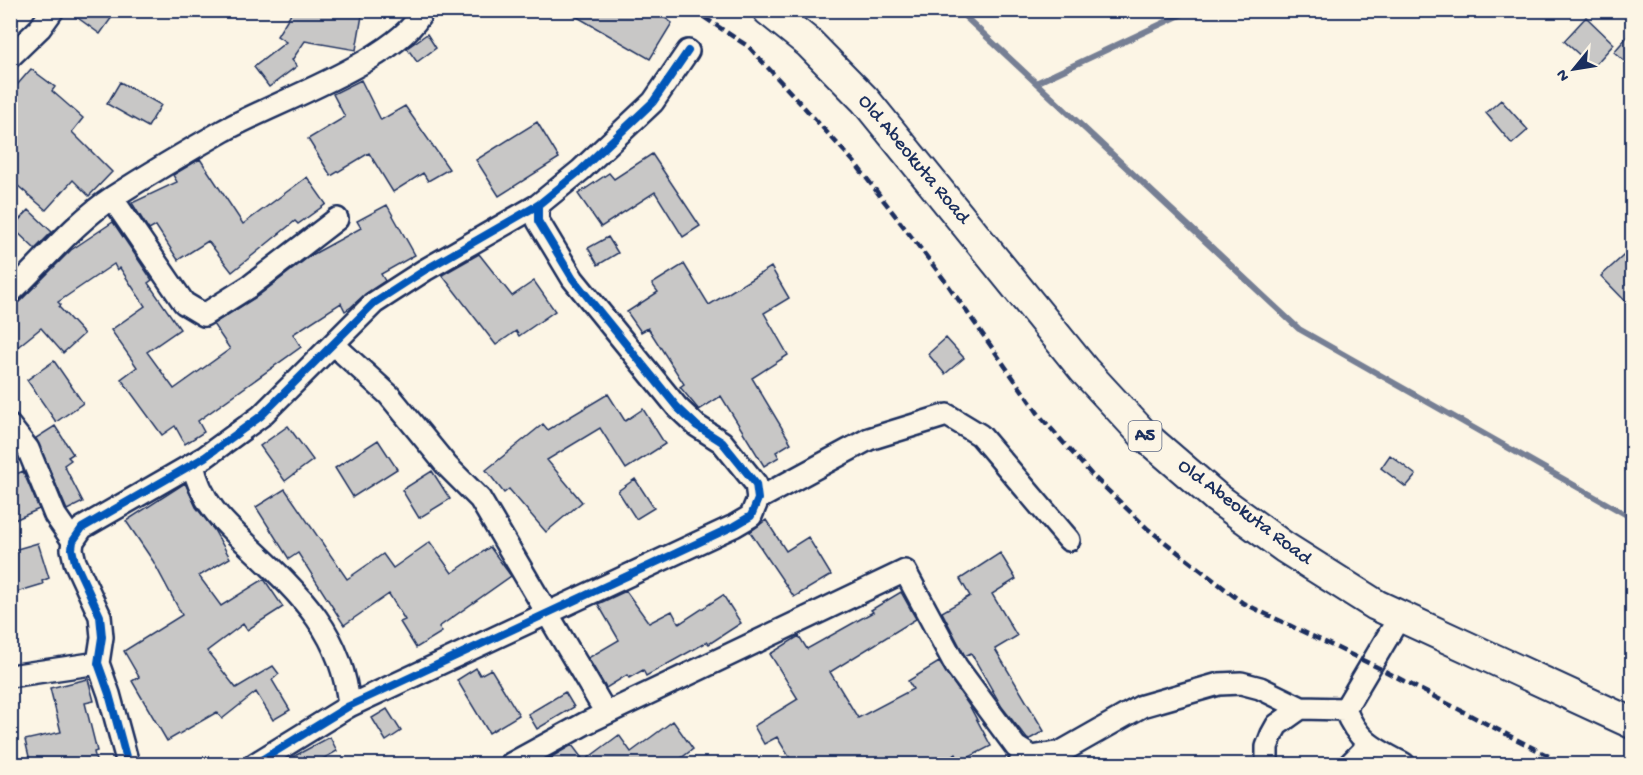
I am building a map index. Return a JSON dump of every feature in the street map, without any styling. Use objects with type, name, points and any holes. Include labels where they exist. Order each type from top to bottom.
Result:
[{"type":"highway","name":"Old Abeokuta Road","points":[[768,10],[809,43],[865,100],[1084,370],[1145,436],[1217,498],[1284,547],[1376,605],[1632,723]]},
{"type":"street","points":[[10,57],[40,28],[53,10]]},
{"type":"street","points":[[10,293],[70,232],[112,198],[224,130],[379,54],[412,27],[423,10]]},
{"type":"street","points":[[74,532],[193,464],[261,416],[374,303],[513,220],[538,213],[653,102],[688,51]]},
{"type":"street","points":[[112,198],[184,303],[204,315],[250,286],[337,219]]},
{"type":"street","points":[[255,765],[349,706],[751,516],[758,500],[756,484],[722,442],[697,426],[677,407],[573,279],[538,213]]},
{"type":"street","points":[[333,344],[389,395],[447,466],[480,499],[549,612],[580,672],[606,713]]},
{"type":"street","points":[[758,500],[869,439],[947,415],[980,435],[1069,540]]},
{"type":"street","points":[[10,426],[28,449],[55,515],[74,532],[75,562],[100,616],[102,637],[98,663],[110,694],[128,765]]},
{"type":"street","points":[[193,464],[202,496],[225,525],[292,587],[329,633],[341,659],[349,706]]},
{"type":"street","points":[[511,765],[606,713],[905,571],[956,666],[1030,762],[1061,752],[1142,706],[1219,684],[1241,682],[1260,688],[1300,708],[1345,709]]},
{"type":"street","points":[[1345,709],[1400,616]]},
{"type":"street","points":[[10,676],[98,663]]},
{"type":"street","points":[[1267,765],[1267,747],[1277,725],[1300,708]]},
{"type":"street","points":[[1345,709],[1350,722],[1368,746],[1404,765]]},
{"type":"street","points":[[1350,765],[1368,746]]},
{"type":"building","points":[[67,10],[117,10],[100,34]]},
{"type":"building","points":[[293,10],[363,10],[356,50],[305,41],[292,60],[297,66],[269,87],[254,67],[286,42],[277,36]]},
{"type":"building","points":[[565,10],[654,10],[672,23],[650,59]]},
{"type":"building","points":[[1586,17],[1614,44],[1593,67],[1564,41]]},
{"type":"building","points":[[1632,31],[1632,68],[1614,52]]},
{"type":"building","points":[[427,34],[436,48],[417,62],[407,48]]},
{"type":"building","points":[[31,69],[55,87],[52,91],[83,118],[72,132],[112,172],[89,196],[73,180],[46,210],[10,179],[10,93]]},
{"type":"building","points":[[361,80],[381,120],[405,106],[449,169],[428,181],[423,173],[393,192],[369,153],[331,176],[308,139],[345,117],[333,94]]},
{"type":"building","points":[[120,82],[161,105],[148,127],[107,104]]},
{"type":"building","points":[[1501,100],[1528,130],[1512,144],[1486,113]]},
{"type":"building","points":[[537,122],[559,158],[499,196],[476,160]]},
{"type":"building","points":[[652,154],[700,226],[683,237],[655,192],[601,227],[578,194],[609,173],[614,179]]},
{"type":"building","points":[[200,159],[243,224],[307,177],[326,204],[298,224],[295,221],[232,272],[208,241],[178,260],[156,226],[149,230],[132,203],[177,182],[173,175]]},
{"type":"building","points":[[387,205],[415,255],[381,274],[385,281],[345,311],[341,303],[293,334],[301,347],[198,421],[204,432],[185,444],[175,426],[162,435],[121,379],[137,367],[111,330],[145,306],[120,268],[117,270],[114,264],[58,302],[61,305],[59,307],[84,334],[63,353],[41,328],[10,353],[10,305],[19,302],[71,250],[113,222],[152,280],[148,283],[180,329],[147,352],[174,389],[230,349],[213,324],[258,296],[310,256],[361,228],[357,221]]},
{"type":"building","points":[[29,210],[52,232],[35,249],[12,227]]},
{"type":"building","points":[[608,237],[618,253],[598,265],[588,248]]},
{"type":"building","points":[[1632,248],[1632,308],[1601,276]]},
{"type":"building","points":[[479,254],[512,296],[534,281],[555,311],[519,336],[516,331],[496,345],[442,275]]},
{"type":"building","points":[[684,264],[709,305],[771,267],[789,298],[764,313],[788,355],[752,378],[791,443],[776,452],[779,457],[764,466],[721,396],[699,410],[680,387],[684,384],[648,328],[641,332],[627,312],[658,292],[652,284]]},
{"type":"building","points":[[946,338],[964,358],[945,374],[928,354]]},
{"type":"building","points":[[54,361],[83,403],[56,422],[27,380]]},
{"type":"building","points":[[608,394],[625,421],[643,409],[665,444],[626,469],[600,428],[547,460],[582,502],[546,532],[509,489],[504,493],[486,470],[543,424],[548,430]]},
{"type":"building","points":[[55,426],[73,454],[68,457],[71,460],[64,465],[83,502],[67,510],[36,438]]},
{"type":"building","points":[[288,426],[313,460],[285,481],[260,446]]},
{"type":"building","points":[[378,440],[397,469],[353,497],[335,468]]},
{"type":"building","points":[[1390,455],[1416,475],[1406,487],[1381,468]]},
{"type":"building","points":[[23,471],[39,509],[10,522],[10,477]]},
{"type":"building","points":[[432,471],[450,499],[419,518],[402,490]]},
{"type":"building","points":[[635,479],[654,508],[636,519],[618,491]]},
{"type":"building","points":[[185,483],[196,507],[214,530],[230,558],[199,576],[221,606],[264,579],[283,607],[247,630],[243,624],[207,651],[236,688],[273,666],[279,674],[272,680],[290,710],[273,720],[256,692],[222,719],[217,712],[167,741],[132,681],[139,677],[124,651],[182,615],[153,561],[126,521]]},
{"type":"building","points":[[285,489],[347,579],[383,554],[393,568],[430,542],[452,573],[490,547],[511,576],[439,627],[442,632],[416,648],[400,622],[405,620],[389,594],[344,625],[298,553],[289,559],[256,507]]},
{"type":"building","points":[[766,520],[786,551],[808,537],[831,575],[794,597],[750,532]]},
{"type":"building","points":[[38,543],[49,578],[42,581],[43,584],[10,594],[10,551]]},
{"type":"building","points":[[1000,553],[1016,579],[992,594],[1017,636],[995,649],[1044,731],[1028,740],[1002,707],[971,653],[965,656],[942,612],[970,596],[960,579]]},
{"type":"building","points":[[626,591],[649,623],[672,611],[679,624],[723,595],[741,623],[709,644],[707,642],[646,676],[643,670],[629,678],[627,675],[606,688],[588,658],[619,640],[598,604]]},
{"type":"building","points":[[901,592],[916,619],[830,672],[858,718],[913,689],[908,681],[939,662],[970,707],[991,746],[960,762],[956,754],[937,765],[794,765],[777,737],[764,744],[754,726],[798,699],[770,654],[799,636],[807,649],[873,612],[871,610]]},
{"type":"building","points":[[476,668],[480,675],[491,669],[519,715],[489,733],[457,680]]},
{"type":"building","points":[[88,679],[94,701],[85,703],[97,751],[94,752],[97,765],[31,765],[25,740],[61,732],[50,688]]},
{"type":"building","points":[[565,692],[574,707],[537,729],[528,714]]},
{"type":"building","points":[[387,709],[401,731],[386,741],[372,718]]},
{"type":"building","points":[[673,721],[693,749],[672,765],[538,765],[572,745],[584,761],[619,735],[631,752]]},
{"type":"building","points":[[330,737],[337,751],[312,765],[278,765]]},
{"type":"waterway","points":[[958,10],[1299,329],[1632,518]]},
{"type":"waterway","points":[[1036,83],[1191,10]]},
{"type":"railway","points":[[693,10],[749,47],[855,163],[946,282],[1040,416],[1091,474],[1148,529],[1243,603],[1379,668],[1564,764]]},
{"type":"cycle path","points":[[128,764],[98,663],[102,637],[100,616],[75,562],[72,549],[73,541],[82,528],[205,457],[261,416],[374,303],[425,270],[538,205],[581,170],[653,102],[688,51]]},
{"type":"cycle path","points":[[255,764],[349,706],[751,516],[758,499],[756,484],[722,442],[697,426],[677,407],[573,279],[538,221],[538,205]]}]
